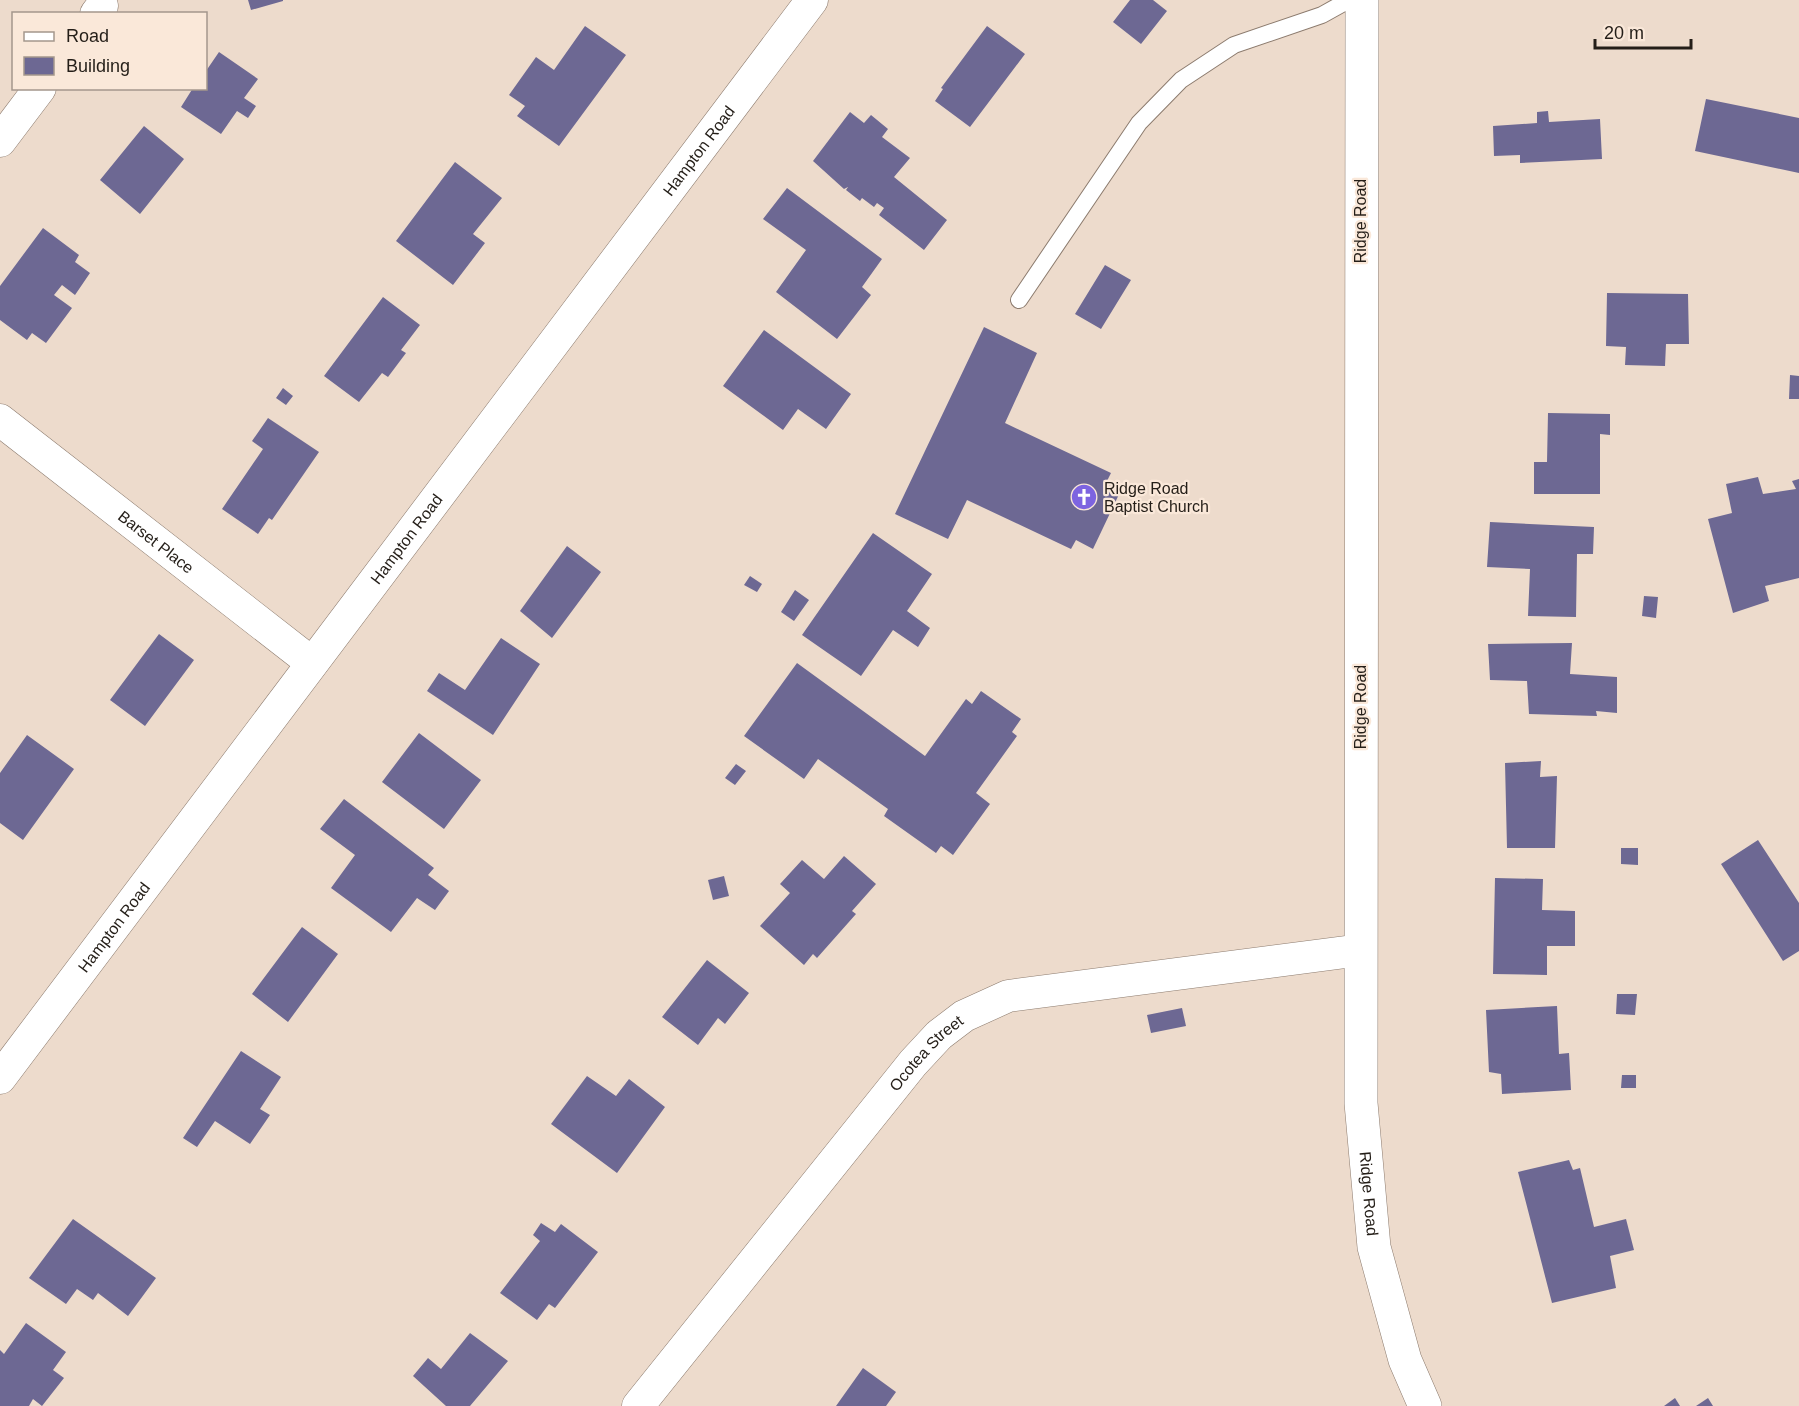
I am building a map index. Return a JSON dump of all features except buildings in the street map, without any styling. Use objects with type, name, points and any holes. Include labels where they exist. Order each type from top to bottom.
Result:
[{"type":"street","name":"Hampton Road","points":[[0,1078],[812,0]]},
{"type":"street","name":"Ridge Road","points":[[1362,0],[1362,1103],[1374,1247],[1405,1360],[1425,1406]]},
{"type":"street","points":[[0,141],[38,90]]},
{"type":"street","name":"Barset Place","points":[[0,420],[312,663]]},
{"type":"street","name":"Ocotea Street","points":[[638,1406],[914,1063],[939,1035],[964,1016],[1008,996],[1019,994],[1361,950]]},
{"type":"lane","points":[[1019,300],[1139,123],[1181,80],[1234,45],[1322,15],[1349,0]]},
{"type":"place","name":"Ridge Road Baptist Church","points":[[1084,497]]}]
